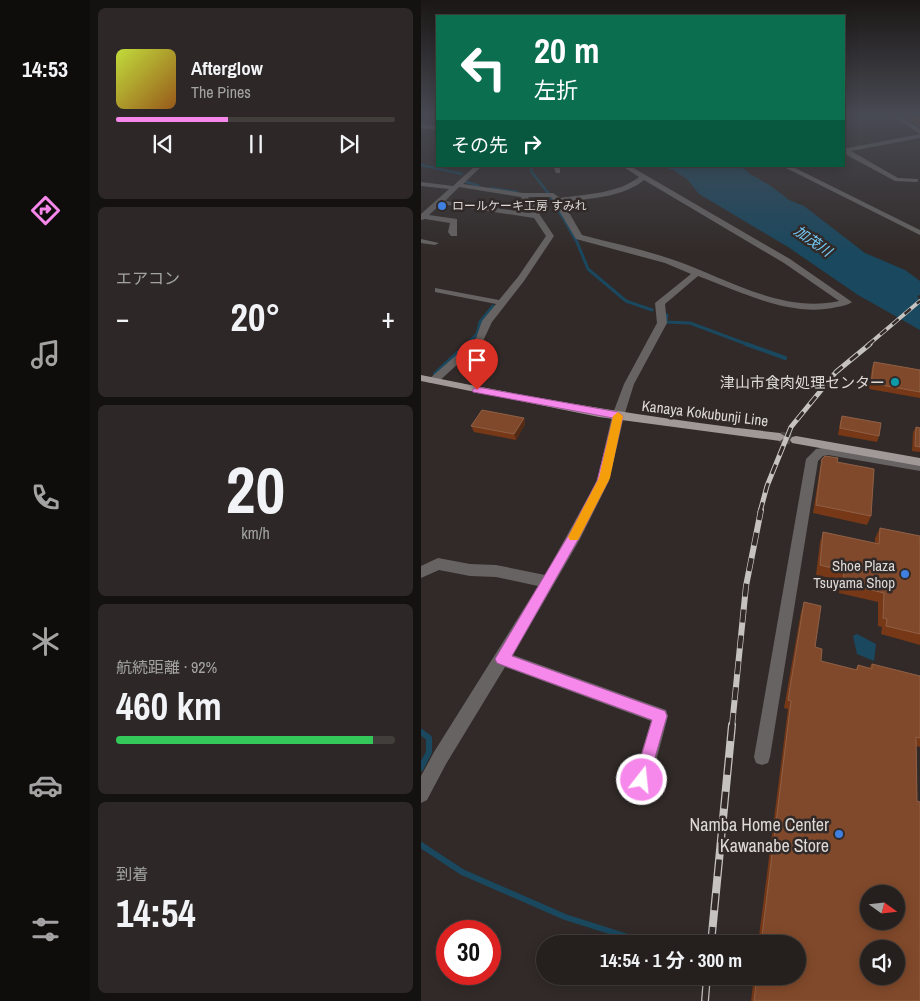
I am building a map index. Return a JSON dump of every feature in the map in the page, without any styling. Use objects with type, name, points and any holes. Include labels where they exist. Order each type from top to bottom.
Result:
[{"type":"main road","name":"Kanaya Kokubunji Line","points":[[421,378],[618,416],[780,438]]},
{"type":"main road","points":[[796,440],[920,462]]},
{"type":"street","points":[[862,161],[897,180],[916,180]]},
{"type":"street","points":[[422,217],[478,167]]},
{"type":"street","points":[[421,184],[455,186],[523,195],[553,195],[558,200],[579,237],[668,261],[780,302],[809,308],[847,302],[787,261],[626,167]]},
{"type":"street","points":[[787,167],[920,233]]},
{"type":"street","points":[[558,200],[618,190],[632,186],[643,178]]},
{"type":"street","points":[[433,381],[480,339],[487,321],[521,279],[550,236],[523,195]]},
{"type":"street","points":[[439,202],[537,216]]},
{"type":"street","points":[[422,217],[455,223],[452,232],[454,234]]},
{"type":"street","points":[[421,241],[435,244]]},
{"type":"street","points":[[421,794],[440,758],[548,582],[603,481],[618,416],[629,384],[662,323],[660,302],[697,273]]},
{"type":"street","points":[[438,290],[502,303]]},
{"type":"street","points":[[762,757],[812,460],[820,452],[828,451],[920,467]]},
{"type":"street","points":[[421,572],[438,564],[548,582]]},
{"type":"street","points":[[502,659],[660,716],[642,780]]},
{"type":"water","name":"加茂川","points":[[662,167],[742,167],[789,200],[804,206],[865,253],[905,270],[920,281],[920,295],[917,296],[920,300],[920,330],[858,295],[788,247],[699,194],[687,179],[673,170]]},
{"type":"water","points":[[857,634],[876,644],[874,661],[857,654],[853,636]]},
{"type":"building","name":"津山市食肉処理センター","points":[[874,362],[920,370],[920,392],[871,383]]},
{"type":"building","points":[[482,410],[524,418],[514,434],[471,426]]},
{"type":"building","points":[[842,416],[881,423],[879,436],[840,428]]},
{"type":"building","points":[[916,427],[920,428],[920,447],[915,446]]},
{"type":"building","points":[[825,456],[838,458],[837,462],[874,469],[871,516],[816,505],[822,459]]},
{"type":"building","points":[[880,528],[920,536],[920,634],[886,626],[887,619],[883,618],[884,593],[843,583],[844,571],[820,565],[823,532],[879,544]]},
{"type":"building","name":"Namba Home Center Kawanabe Store","points":[[804,602],[821,606],[815,647],[822,649],[821,661],[857,670],[858,665],[872,669],[872,664],[920,676],[920,738],[916,737],[917,801],[920,802],[920,1001],[754,1001],[756,985],[806,985],[806,935],[762,935],[791,701],[788,700]]},
{"type":"waterway","points":[[421,165],[462,174]]},
{"type":"waterway","points":[[532,167],[531,171],[548,193]]},
{"type":"waterway","points":[[464,181],[479,186]]},
{"type":"waterway","points":[[491,188],[517,192]]},
{"type":"waterway","points":[[550,196],[561,215]]},
{"type":"waterway","points":[[561,214],[577,242],[588,269],[626,301],[652,310]]},
{"type":"waterway","points":[[467,344],[477,334],[480,322],[493,306]]},
{"type":"waterway","points":[[667,315],[666,322],[690,323],[749,345]]},
{"type":"waterway","points":[[435,374],[467,344]]},
{"type":"waterway","points":[[746,344],[785,358]]},
{"type":"waterway","points":[[421,732],[429,738],[429,752],[421,768]]},
{"type":"waterway","points":[[421,845],[462,872],[565,917],[622,935]]},
{"type":"tunnel","points":[[780,437],[796,440]]},
{"type":"railway","points":[[868,345],[920,301]]},
{"type":"railway","points":[[760,512],[767,486],[791,427],[836,372],[870,344]]},
{"type":"railway","points":[[732,726],[746,586],[761,510]]},
{"type":"railway","points":[[712,935],[732,725]]},
{"type":"railway","points":[[705,1001],[706,985]]},
{"type":"slow traffic","points":[[574,537],[604,478],[618,416]]},
{"type":"place","name":"ロールケーキ工房 すみれ","points":[[442,206]]},
{"type":"place","name":"津山市食肉処理センター","points":[[895,382]]},
{"type":"place","name":"Shoe Plaza Tsuyama Shop","points":[[905,574]]},
{"type":"place","name":"Namba Home Center Kawanabe Store","points":[[839,834]]},
{"type":"route","points":[[477,390],[618,416],[603,481],[575,535],[502,659],[660,716],[642,780]]}]
